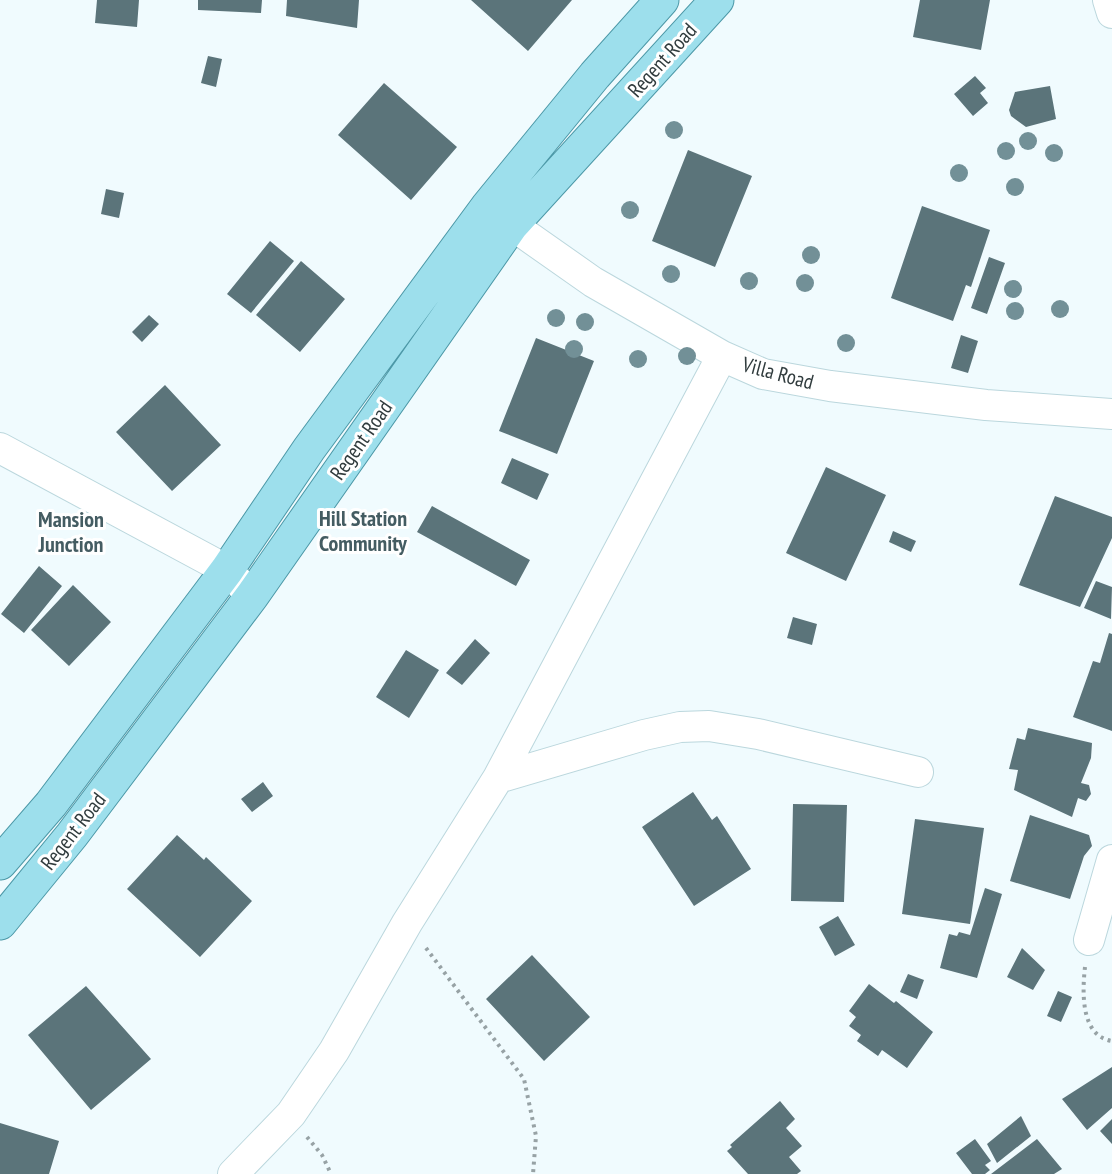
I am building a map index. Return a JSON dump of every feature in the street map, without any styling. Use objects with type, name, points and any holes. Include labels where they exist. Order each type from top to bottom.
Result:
[{"type":"main road","name":"Regent Road","points":[[0,922],[72,835],[252,596],[499,216],[595,75],[662,0]]},
{"type":"main road","name":"Regent Road","points":[[0,863],[51,804],[228,570],[309,449],[499,216],[717,0]]},
{"type":"street","points":[[1108,0],[1112,13]]},
{"type":"street","name":"Villa Road","points":[[499,216],[593,282],[722,356],[763,374],[803,382],[986,405],[1112,414]]},
{"type":"street","points":[[233,1174],[291,1114],[334,1051],[407,923],[498,778],[722,356]]},
{"type":"street","points":[[0,448],[228,570],[252,596]]},
{"type":"street","points":[[498,778],[644,735],[680,727],[709,726],[758,734],[918,772]]},
{"type":"street","points":[[1089,940],[1112,860]]},
{"type":"path","points":[[407,923],[524,1079],[536,1136],[533,1174]]},
{"type":"path","points":[[1089,940],[1084,978],[1088,1024],[1100,1039],[1112,1041]]},
{"type":"path","points":[[291,1114],[322,1155],[332,1174]]},
{"type":"building","points":[[97,0],[139,0],[137,27],[95,23]]},
{"type":"building","points":[[198,0],[262,0],[261,13],[198,10]]},
{"type":"building","points":[[287,0],[359,0],[357,28],[286,16]]},
{"type":"building","points":[[471,0],[572,0],[528,51]]},
{"type":"building","points":[[920,0],[990,0],[981,50],[913,37]]},
{"type":"building","points":[[208,56],[222,59],[216,87],[201,83]]},
{"type":"building","points":[[975,76],[986,88],[980,93],[988,103],[973,116],[954,94]]},
{"type":"building","points":[[384,83],[457,147],[411,200],[338,135]]},
{"type":"building","points":[[1050,86],[1056,119],[1026,127],[1011,116],[1009,110],[1015,92]]},
{"type":"building","points":[[688,150],[752,176],[715,267],[652,241]]},
{"type":"building","points":[[106,189],[124,193],[119,218],[101,214]]},
{"type":"building","points":[[922,206],[990,230],[971,287],[966,285],[953,321],[891,298]]},
{"type":"building","points":[[270,241],[294,261],[251,313],[227,294]]},
{"type":"building","points":[[989,257],[1005,263],[987,314],[971,308]]},
{"type":"building","points":[[301,261],[345,299],[300,352],[256,315]]},
{"type":"building","points":[[149,315],[159,324],[142,342],[132,332]]},
{"type":"building","points":[[961,335],[978,341],[968,373],[951,368]]},
{"type":"building","points":[[536,338],[594,361],[557,454],[499,431]]},
{"type":"building","points":[[165,385],[221,445],[172,491],[116,432]]},
{"type":"building","points":[[512,458],[549,474],[537,500],[501,483]]},
{"type":"building","points":[[826,467],[886,495],[846,581],[786,553]]},
{"type":"building","points":[[1055,496],[1112,517],[1112,538],[1080,607],[1019,585]]},
{"type":"building","points":[[432,506],[530,560],[516,586],[417,532]]},
{"type":"building","points":[[893,531],[916,541],[911,552],[889,542]]},
{"type":"building","points":[[39,566],[62,586],[24,633],[1,614]]},
{"type":"building","points":[[1096,581],[1112,587],[1111,619],[1084,608]]},
{"type":"building","points":[[73,585],[111,622],[69,666],[31,630]]},
{"type":"building","points":[[793,617],[817,624],[812,645],[787,638]]},
{"type":"building","points":[[1109,633],[1112,634],[1112,731],[1073,717],[1093,661],[1100,663]]},
{"type":"building","points":[[475,639],[490,653],[462,685],[446,673]]},
{"type":"building","points":[[406,650],[439,670],[409,718],[376,697]]},
{"type":"building","points":[[1028,728],[1092,743],[1091,758],[1081,783],[1089,785],[1091,794],[1086,801],[1078,798],[1072,817],[1014,790],[1018,770],[1009,769],[1017,738],[1025,740]]},
{"type":"building","points":[[263,782],[273,796],[252,812],[241,799]]},
{"type":"building","points":[[693,792],[712,820],[717,816],[751,869],[694,906],[642,827]]},
{"type":"building","points":[[793,804],[847,805],[844,902],[791,901]]},
{"type":"building","points":[[1030,815],[1089,835],[1092,846],[1084,856],[1070,899],[1010,881]]},
{"type":"building","points":[[915,819],[984,828],[970,924],[902,914]]},
{"type":"building","points":[[177,835],[204,860],[206,857],[252,901],[200,957],[127,889]]},
{"type":"building","points":[[985,888],[1002,894],[977,978],[940,968],[949,934],[957,936],[959,932],[970,935]]},
{"type":"building","points":[[838,916],[855,945],[835,956],[819,927]]},
{"type":"building","points":[[1022,948],[1045,970],[1033,990],[1007,977]]},
{"type":"building","points":[[532,955],[590,1017],[544,1061],[486,999]]},
{"type":"building","points":[[908,974],[924,980],[917,999],[900,992]]},
{"type":"building","points":[[869,984],[894,1003],[896,1001],[933,1032],[907,1068],[882,1050],[878,1056],[857,1041],[861,1035],[849,1026],[856,1017],[849,1011]]},
{"type":"building","points":[[86,986],[151,1059],[91,1110],[28,1035]]},
{"type":"building","points":[[1058,991],[1072,997],[1061,1022],[1047,1016]]},
{"type":"building","points":[[1112,1067],[1112,1108],[1087,1130],[1062,1099]]},
{"type":"building","points":[[780,1101],[795,1119],[786,1128],[802,1146],[789,1157],[801,1171],[797,1174],[748,1174],[727,1151],[732,1147],[730,1145]]},
{"type":"building","points":[[1021,1116],[1031,1136],[997,1163],[987,1144]]},
{"type":"building","points":[[1112,1119],[1112,1144],[1100,1131]]},
{"type":"building","points":[[0,1123],[59,1141],[49,1174],[0,1174]]},
{"type":"building","points":[[975,1139],[991,1161],[985,1165],[990,1170],[985,1174],[972,1174],[956,1153]]},
{"type":"building","points":[[1037,1139],[1062,1169],[1054,1174],[991,1174]]},
{"type":"district","name":"Hill Station Community","points":[[363,530]]},
{"type":"district","name":"Mansion Junction","points":[[71,532]]}]
